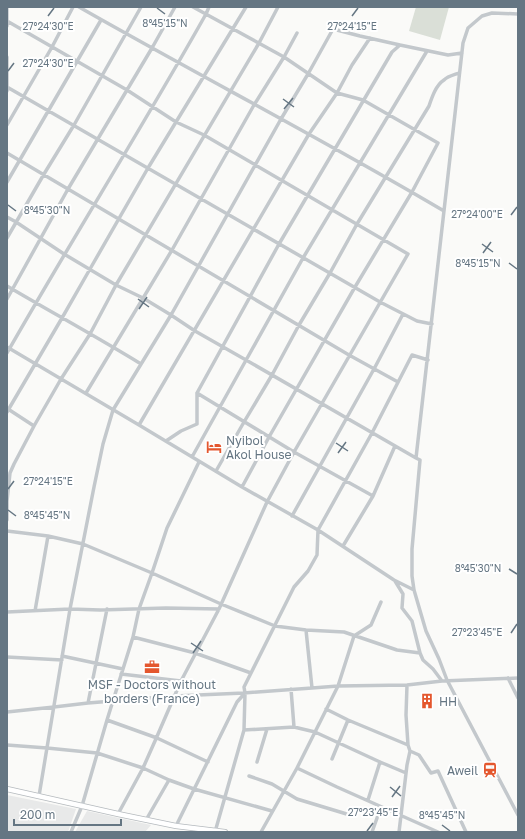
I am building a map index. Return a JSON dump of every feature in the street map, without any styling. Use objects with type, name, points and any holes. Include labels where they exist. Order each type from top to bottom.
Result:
[{"type":"main road","points":[[7,790],[176,826],[225,832]]},
{"type":"street","points":[[7,26],[8,7]]},
{"type":"street","points":[[7,125],[73,7]]},
{"type":"street","points":[[79,7],[385,176],[444,211]]},
{"type":"street","points":[[7,238],[74,125],[141,7]]},
{"type":"street","points":[[7,299],[68,189],[175,7]]},
{"type":"street","points":[[193,7],[284,57],[337,94],[363,100],[438,143],[412,192],[324,340],[242,487]]},
{"type":"street","points":[[7,353],[8,348],[153,107],[206,14],[208,7]]},
{"type":"street","points":[[34,426],[8,410],[36,364],[148,168],[246,7]]},
{"type":"street","points":[[7,520],[10,473],[34,426],[61,379],[90,334],[175,184],[259,43],[278,7]]},
{"type":"street","points":[[416,458],[463,43],[468,28],[482,16],[492,13],[518,14]]},
{"type":"street","points":[[7,182],[101,20]]},
{"type":"street","points":[[7,21],[127,90],[176,122],[204,135],[408,254],[294,452],[268,502],[219,609],[181,681],[143,768],[118,814]]},
{"type":"street","points":[[39,796],[70,609],[103,444],[113,410],[171,315],[333,29],[427,51],[448,54],[462,53]]},
{"type":"street","points":[[86,393],[172,250],[297,32]]},
{"type":"street","points":[[139,425],[309,134],[337,94],[352,65],[370,38]]},
{"type":"street","points":[[166,441],[181,431],[197,424],[197,394],[249,296],[363,100],[392,52],[400,45]]},
{"type":"street","points":[[192,457],[303,258],[427,51]]},
{"type":"street","points":[[7,57],[7,91]]},
{"type":"street","points":[[216,471],[385,176],[429,106],[439,84],[444,79],[459,73]]},
{"type":"street","points":[[8,87],[380,302],[417,321],[432,324]]},
{"type":"street","points":[[7,153],[349,355],[398,382]]},
{"type":"street","points":[[7,218],[16,222],[116,286],[143,298],[195,331],[420,460],[412,549],[412,576],[414,590],[426,631],[447,680],[518,815]]},
{"type":"street","points":[[7,286],[141,364]]},
{"type":"street","points":[[292,516],[403,314]]},
{"type":"street","points":[[8,348],[86,393],[199,462],[318,530],[394,580],[414,590]]},
{"type":"street","points":[[215,831],[244,730],[244,687],[294,587],[308,571],[317,555],[318,530],[372,433],[412,355],[428,360]]},
{"type":"street","points":[[197,394],[294,452],[373,496]]},
{"type":"street","points":[[343,546],[373,496],[395,446]]},
{"type":"street","points":[[71,832],[82,806],[133,637],[139,609],[167,528],[199,462]]},
{"type":"street","points":[[7,531],[48,536],[83,544],[275,626],[306,630],[344,632],[397,650],[420,653]]},
{"type":"street","points":[[35,611],[48,536]]},
{"type":"street","points":[[394,580],[403,594],[402,608],[412,621],[423,660],[433,669],[442,681]]},
{"type":"street","points":[[261,832],[297,768],[338,686],[354,636],[371,625],[381,602]]},
{"type":"street","points":[[7,612],[70,609],[219,609]]},
{"type":"street","points":[[88,703],[107,610]]},
{"type":"street","points":[[306,630],[312,688]]},
{"type":"street","points":[[133,637],[195,653],[251,673]]},
{"type":"street","points":[[7,657],[62,658],[123,669]]},
{"type":"street","points":[[121,674],[181,681]]},
{"type":"street","points":[[508,678],[518,698]]},
{"type":"street","points":[[7,712],[88,703],[175,696],[245,693],[338,686],[407,684],[447,680],[518,678]]},
{"type":"street","points":[[399,832],[410,751],[408,745],[406,716],[407,684]]},
{"type":"street","points":[[291,689],[294,727]]},
{"type":"street","points":[[176,826],[237,702],[245,693]]},
{"type":"street","points":[[326,709],[348,720],[408,745]]},
{"type":"street","points":[[107,720],[157,738],[208,762]]},
{"type":"street","points":[[332,759],[348,720]]},
{"type":"street","points":[[244,730],[294,727],[315,732],[406,773]]},
{"type":"street","points":[[257,762],[268,729]]},
{"type":"street","points":[[7,745],[97,754],[143,768],[194,789],[272,811]]},
{"type":"street","points":[[410,751],[419,755],[431,773],[438,771],[465,831]]},
{"type":"street","points":[[368,800],[380,762]]},
{"type":"street","points":[[297,768],[438,832]]},
{"type":"street","points":[[249,776],[272,784],[297,798],[350,816]]},
{"type":"street","points":[[146,820],[169,780]]},
{"type":"street","points":[[372,832],[381,806]]},
{"type":"shaded area","points":[[416,7],[449,7],[440,40],[409,31]]},
{"type":"shaded area","points":[[7,795],[76,809],[68,832],[7,832]]},
{"type":"shaded area","points":[[87,811],[151,825],[145,832],[75,832]]},
{"type":"place","name":"Nyibol Akol House","points":[[214,447]]},
{"type":"place","name":"MSF - Doctors without borders (France)","points":[[152,667]]},
{"type":"place","name":"HH","points":[[427,701]]},
{"type":"place","name":"Aweil","points":[[490,770]]}]
